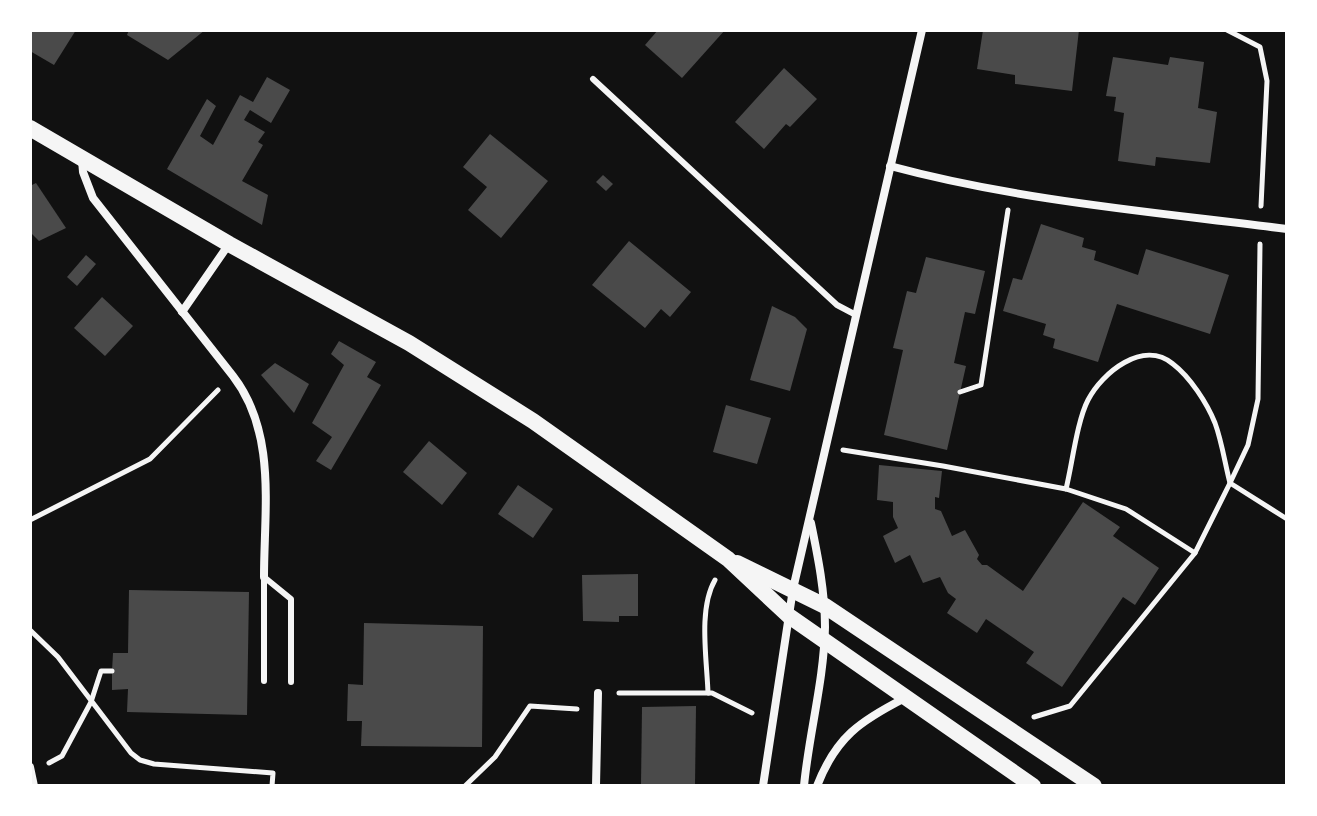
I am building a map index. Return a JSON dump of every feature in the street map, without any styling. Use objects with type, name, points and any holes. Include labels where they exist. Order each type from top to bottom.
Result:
[{"type":"main road","points":[[30,128],[229,244],[409,343],[490,394],[593,462],[728,559],[789,616],[824,642],[1033,786]]},
{"type":"main road","points":[[728,559],[825,606],[1094,786]]},
{"type":"street","points":[[763,786],[793,589],[922,30]]},
{"type":"street","points":[[82,160],[93,198],[233,376],[253,407],[263,444],[264,577]]},
{"type":"street","points":[[890,166],[1011,192],[1287,229]]},
{"type":"street","points":[[182,312],[229,244]]},
{"type":"street","points":[[804,786],[821,681],[825,606],[810,518]]},
{"type":"street","points":[[596,786],[598,693]]},
{"type":"street","points":[[817,786],[842,738],[872,715],[905,698]]},
{"type":"street","points":[[31,769],[34,786]]},
{"type":"lane","points":[[593,79],[837,305],[856,315]]},
{"type":"lane","points":[[264,577],[264,681]]},
{"type":"lane","points":[[264,577],[291,599],[291,682]]},
{"type":"path","points":[[1025,719],[1070,706],[1195,553],[1248,445],[1258,399],[1260,226],[1267,81],[1260,47],[1227,30]]},
{"type":"path","points":[[960,392],[981,385],[1011,192]]},
{"type":"path","points":[[1066,489],[1086,403],[1096,386],[1132,358],[1151,356],[1171,362],[1205,402],[1215,424],[1230,483],[1287,519]]},
{"type":"path","points":[[30,520],[150,459],[233,376]]},
{"type":"path","points":[[826,448],[958,468],[1066,489],[1126,509],[1195,553]]},
{"type":"path","points":[[708,693],[708,593],[728,559]]},
{"type":"path","points":[[30,630],[58,657],[131,753],[140,760],[273,773],[272,786]]},
{"type":"path","points":[[31,769],[62,756],[91,702],[101,671],[112,671]]},
{"type":"path","points":[[598,693],[712,693],[774,723]]},
{"type":"path","points":[[465,786],[495,757],[530,706],[598,710]]},
{"type":"building","points":[[30,30],[76,30],[54,65],[30,51]]},
{"type":"building","points":[[129,30],[205,30],[168,60],[127,35]]},
{"type":"building","points":[[658,30],[725,30],[682,78],[645,45]]},
{"type":"building","points":[[983,30],[1079,30],[1072,91],[1015,84],[1015,75],[977,69]]},
{"type":"building","points":[[1113,57],[1168,65],[1170,57],[1204,62],[1198,108],[1217,112],[1210,163],[1156,157],[1155,166],[1118,161],[1124,113],[1114,111],[1116,97],[1106,96]]},
{"type":"building","points":[[784,68],[817,99],[790,127],[786,124],[764,149],[735,122]]},
{"type":"building","points":[[267,77],[290,90],[271,123],[250,110],[244,120],[265,132],[258,142],[263,145],[242,181],[268,195],[262,225],[167,169],[207,99],[216,106],[200,136],[213,145],[240,95],[253,102]]},
{"type":"building","points":[[490,134],[548,181],[501,238],[468,210],[487,187],[463,167]]},
{"type":"building","points":[[603,175],[613,184],[606,191],[596,182]]},
{"type":"building","points":[[36,183],[66,228],[39,241],[30,232],[30,186]]},
{"type":"building","points":[[1041,224],[1084,238],[1082,247],[1096,251],[1094,260],[1138,275],[1146,249],[1229,275],[1210,334],[1117,304],[1098,362],[1053,348],[1055,339],[1043,335],[1046,324],[1003,311],[1013,278],[1022,280]]},
{"type":"building","points":[[629,241],[691,292],[670,317],[661,309],[645,328],[592,285]]},
{"type":"building","points":[[86,255],[96,264],[77,286],[67,277]]},
{"type":"building","points":[[926,257],[985,271],[975,314],[965,312],[954,363],[966,366],[947,450],[884,435],[903,350],[893,348],[907,291],[916,293]]},
{"type":"building","points":[[102,297],[133,326],[105,356],[74,328]]},
{"type":"building","points":[[772,306],[795,317],[807,329],[790,391],[750,380]]},
{"type":"building","points":[[339,341],[376,362],[367,377],[381,385],[331,470],[316,461],[332,437],[312,423],[344,365],[331,354]]},
{"type":"building","points":[[275,363],[309,384],[294,413],[261,375]]},
{"type":"building","points":[[726,405],[771,418],[757,464],[713,452]]},
{"type":"building","points":[[429,441],[467,473],[442,505],[403,472]]},
{"type":"building","points":[[879,465],[942,471],[935,509],[941,511],[952,536],[965,530],[982,565],[987,565],[1023,591],[1083,502],[1120,527],[1113,536],[1159,568],[1135,605],[1123,597],[1062,687],[1026,663],[1034,652],[986,619],[977,633],[947,613],[956,599],[948,593],[940,577],[923,583],[910,555],[895,563],[883,536],[898,528],[893,517],[893,502],[877,500]]},
{"type":"building","points":[[518,485],[553,509],[533,538],[498,514]]},
{"type":"building","points":[[638,574],[638,616],[619,616],[619,622],[583,621],[582,575]]},
{"type":"building","points":[[129,590],[249,592],[247,715],[127,712],[128,689],[112,690],[112,671],[113,653],[128,653]]},
{"type":"building","points":[[364,623],[483,626],[482,747],[361,746],[362,721],[347,721],[348,684],[363,685]]},
{"type":"building","points":[[696,706],[695,786],[641,786],[642,707]]}]
